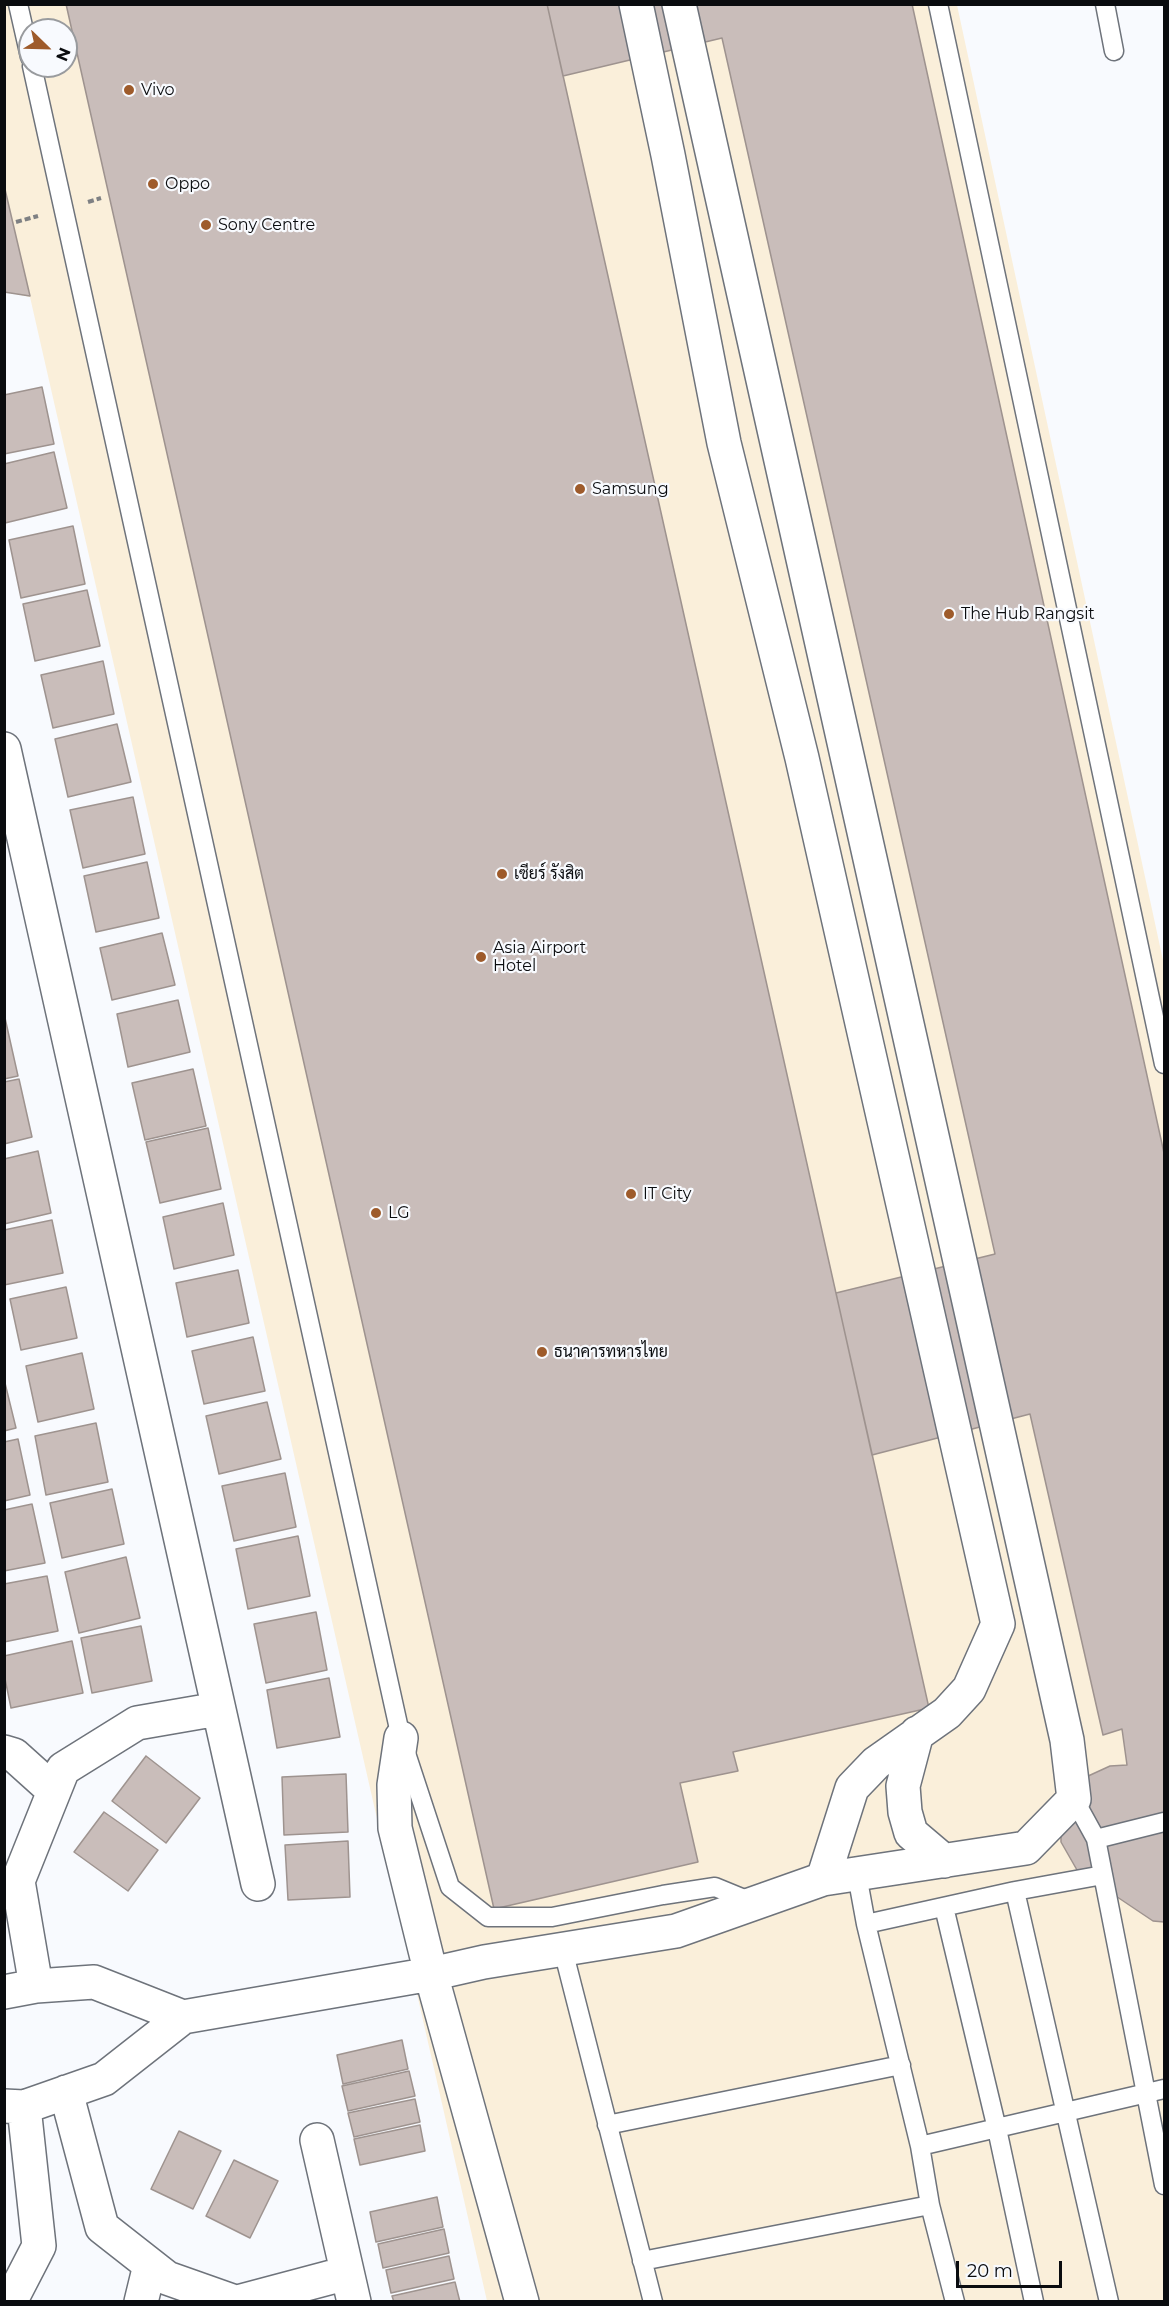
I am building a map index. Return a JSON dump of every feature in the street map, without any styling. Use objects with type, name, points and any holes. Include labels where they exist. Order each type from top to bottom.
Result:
[{"type":"street","points":[[636,4],[724,443],[802,758],[998,1624],[969,1689],[946,1713],[876,1763],[852,1788],[823,1879]]},
{"type":"street","points":[[10,2301],[39,2246],[14,2107],[104,2079],[183,2017],[431,1974],[484,1962],[676,1931],[823,1879],[1026,1848],[1074,1799],[1064,1728],[679,4]]},
{"type":"street","points":[[4,749],[258,1884]]},
{"type":"street","points":[[36,1986],[18,1881],[63,1769],[137,1723],[219,1709]]},
{"type":"street","points":[[917,1732],[903,1786],[906,1812],[911,1833],[944,1861]]},
{"type":"street","points":[[401,1738],[394,1785],[395,1828],[431,1974],[522,2301]]},
{"type":"street","points":[[4,1752],[14,1755],[54,1791]]},
{"type":"street","points":[[4,1992],[36,1986],[94,1982],[183,2017]]},
{"type":"street","points":[[66,2092],[102,2227],[167,2278],[236,2301],[350,2287],[317,2140]]},
{"type":"street","points":[[141,2301],[150,2265]]},
{"type":"lane","points":[[938,4],[1164,1064]]},
{"type":"lane","points":[[1105,4],[1114,51]]},
{"type":"lane","points":[[35,78],[401,1738],[450,1887],[488,1917],[552,1917],[715,1887],[755,1903]]},
{"type":"lane","points":[[1074,1799],[1096,1839],[1164,2186]]},
{"type":"lane","points":[[1096,1839],[1164,1822]]},
{"type":"lane","points":[[856,1875],[920,2146],[930,2205],[956,2301]]},
{"type":"lane","points":[[866,1924],[1103,1875]]},
{"type":"lane","points":[[1016,1892],[1109,2301]]},
{"type":"lane","points":[[944,1907],[997,2129],[1034,2301]]},
{"type":"lane","points":[[563,1950],[653,2301]]},
{"type":"lane","points":[[607,2125],[901,2065]]},
{"type":"lane","points":[[920,2146],[1164,2089]]},
{"type":"lane","points":[[642,2261],[930,2205]]},
{"type":"shaded area","points":[[4,5],[957,5],[1164,965],[1164,2301],[487,2301],[30,297],[5,292]]},
{"type":"building","name":"เซียร์ รังสิต","points":[[66,4],[547,4],[929,1708],[733,1752],[738,1771],[680,1783],[698,1862],[494,1909],[78,57],[78,18],[69,18]]},
{"type":"building","name":"The Hub Rangsit","points":[[547,4],[912,4],[1164,1153],[1164,1922],[1153,1921],[1077,1870],[1061,1842],[1061,1819],[1086,1777],[1110,1766],[1127,1765],[1122,1729],[1103,1735],[1030,1414],[872,1455],[836,1293],[995,1254],[722,38],[563,76]]},
{"type":"building","points":[[4,185],[30,296],[4,292]]},
{"type":"building","points":[[42,387],[54,444],[4,454],[4,395]]},
{"type":"building","points":[[54,452],[67,508],[5,523],[4,464]]},
{"type":"building","points":[[73,526],[85,584],[21,598],[9,540]]},
{"type":"building","points":[[87,590],[100,646],[35,661],[23,604]]},
{"type":"building","points":[[103,661],[114,714],[53,728],[41,675]]},
{"type":"building","points":[[117,724],[131,782],[68,797],[55,739]]},
{"type":"building","points":[[133,797],[145,854],[83,868],[70,810]]},
{"type":"building","points":[[147,862],[159,918],[96,932],[84,876]]},
{"type":"building","points":[[162,933],[175,985],[112,1000],[100,948]]},
{"type":"building","points":[[178,1000],[190,1052],[128,1067],[117,1014]]},
{"type":"building","points":[[4,1018],[18,1076],[4,1079]]},
{"type":"building","points":[[193,1069],[206,1126],[145,1140],[132,1083]]},
{"type":"building","points":[[19,1079],[32,1137],[4,1144],[4,1082]]},
{"type":"building","points":[[208,1128],[221,1189],[160,1203],[146,1142]]},
{"type":"building","points":[[38,1151],[51,1213],[4,1224],[4,1159]]},
{"type":"building","points":[[223,1203],[234,1255],[174,1269],[163,1217]]},
{"type":"building","points":[[52,1220],[63,1273],[4,1285],[4,1230]]},
{"type":"building","points":[[238,1270],[249,1323],[187,1337],[176,1283]]},
{"type":"building","points":[[66,1287],[77,1338],[21,1350],[10,1299]]},
{"type":"building","points":[[253,1337],[265,1391],[204,1404],[192,1351]]},
{"type":"building","points":[[82,1353],[94,1409],[38,1422],[26,1366]]},
{"type":"building","points":[[4,1379],[16,1428],[4,1431]]},
{"type":"building","points":[[267,1402],[281,1459],[219,1474],[206,1416]]},
{"type":"building","points":[[96,1423],[108,1482],[46,1495],[35,1436]]},
{"type":"building","points":[[18,1439],[30,1495],[4,1501],[4,1442]]},
{"type":"building","points":[[285,1473],[296,1527],[234,1541],[222,1486]]},
{"type":"building","points":[[112,1489],[124,1544],[62,1558],[50,1503]]},
{"type":"building","points":[[32,1504],[45,1563],[4,1571],[4,1510]]},
{"type":"building","points":[[298,1536],[310,1596],[248,1609],[236,1549]]},
{"type":"building","points":[[126,1557],[140,1618],[79,1633],[65,1572]]},
{"type":"building","points":[[47,1576],[58,1631],[4,1642],[4,1584]]},
{"type":"building","points":[[316,1612],[327,1670],[266,1683],[254,1624]]},
{"type":"building","points":[[141,1626],[152,1681],[92,1693],[81,1638]]},
{"type":"building","points":[[72,1641],[83,1693],[11,1708],[4,1674],[4,1656]]},
{"type":"building","points":[[329,1678],[340,1737],[277,1748],[267,1690]]},
{"type":"building","points":[[146,1756],[200,1798],[166,1843],[112,1801]]},
{"type":"building","points":[[346,1774],[348,1832],[284,1835],[282,1777]]},
{"type":"building","points":[[104,1812],[158,1850],[128,1891],[74,1852]]},
{"type":"building","points":[[348,1841],[350,1897],[288,1900],[285,1845]]},
{"type":"building","points":[[402,2040],[408,2069],[343,2084],[337,2055]]},
{"type":"building","points":[[409,2071],[415,2096],[348,2111],[342,2086]]},
{"type":"building","points":[[415,2099],[420,2122],[354,2137],[348,2113]]},
{"type":"building","points":[[420,2125],[425,2151],[360,2165],[354,2139]]},
{"type":"building","points":[[179,2131],[221,2151],[193,2209],[151,2189]]},
{"type":"building","points":[[234,2160],[278,2181],[250,2238],[206,2216]]},
{"type":"building","points":[[437,2197],[443,2227],[376,2242],[370,2212]]},
{"type":"building","points":[[444,2229],[449,2253],[383,2268],[378,2244]]},
{"type":"building","points":[[449,2256],[454,2279],[391,2293],[386,2270]]},
{"type":"building","points":[[455,2282],[460,2302],[394,2302],[392,2296]]},
{"type":"place","name":"Vivo","points":[[129,90]]},
{"type":"place","name":"Oppo","points":[[153,184]]},
{"type":"place","name":"Sony Centre","points":[[206,225]]},
{"type":"place","name":"Samsung","points":[[580,489]]},
{"type":"place","name":"The Hub Rangsit","points":[[949,614]]},
{"type":"place","name":"เซียร์ รังสิต","points":[[502,874]]},
{"type":"place","name":"Asia Airport Hotel","points":[[481,957]]},
{"type":"place","name":"IT City","points":[[631,1194]]},
{"type":"place","name":"LG","points":[[376,1213]]},
{"type":"place","name":"ธนาคารทหารไทย","points":[[542,1352]]}]
